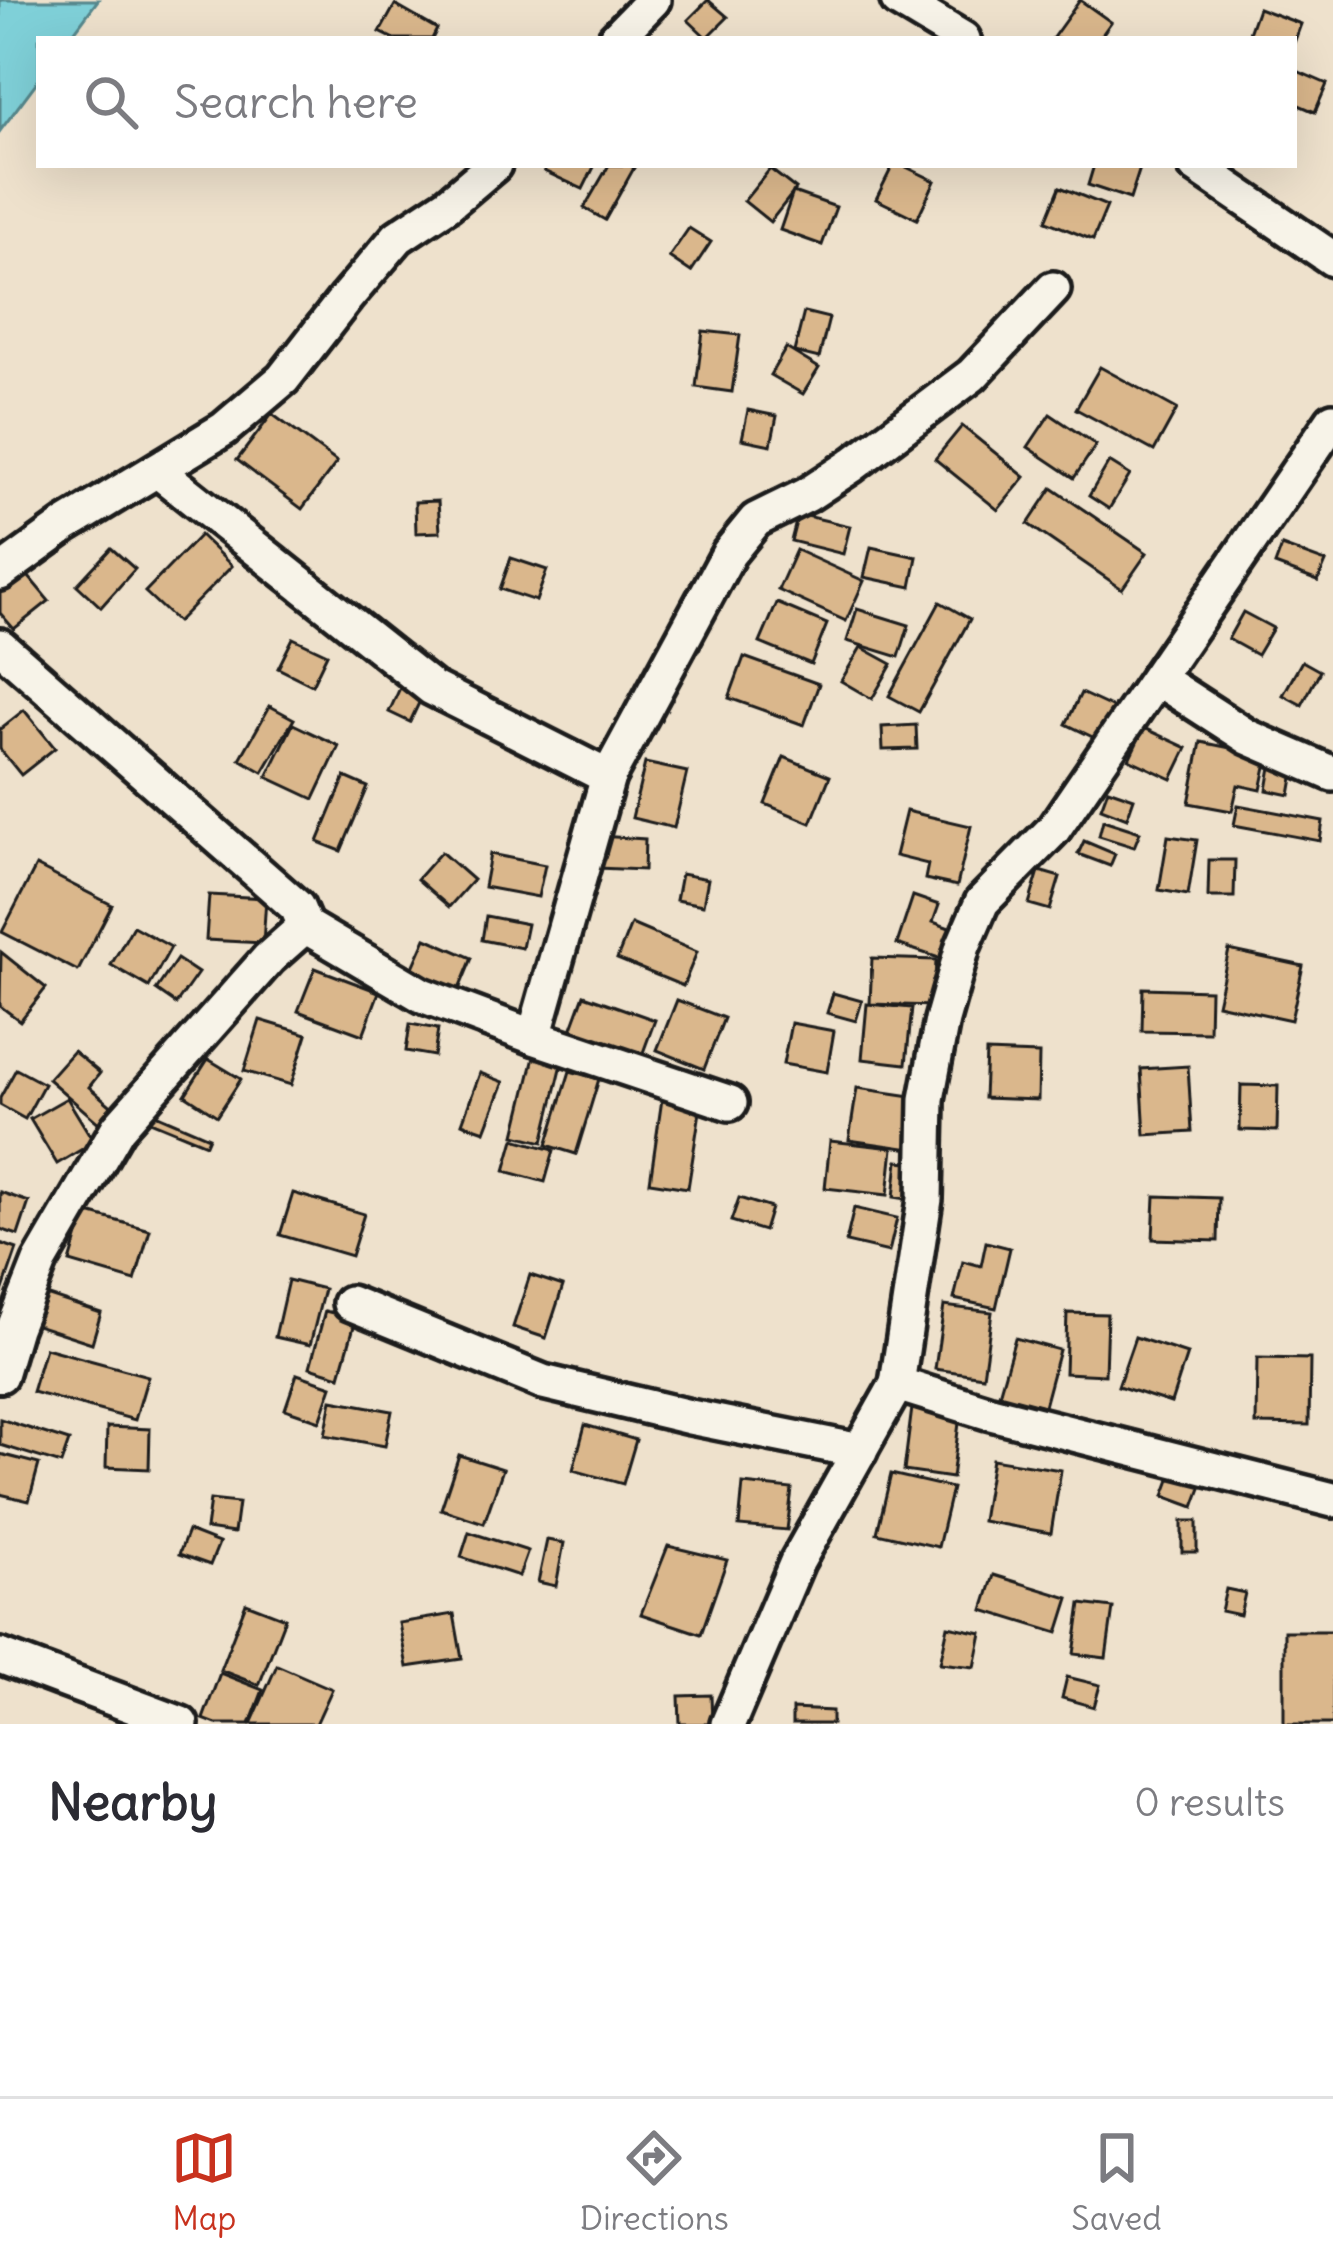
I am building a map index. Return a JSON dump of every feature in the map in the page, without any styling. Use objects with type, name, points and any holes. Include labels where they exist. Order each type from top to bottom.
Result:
[{"type":"street","points":[[618,36],[652,0]]},
{"type":"street","points":[[898,0],[957,36]]},
{"type":"street","points":[[0,573],[66,525],[224,429],[284,379],[398,238],[490,168]]},
{"type":"street","points":[[1200,168],[1333,260]]},
{"type":"street","points":[[534,1037],[608,777],[729,553],[756,520],[837,476],[971,375],[1053,289]]},
{"type":"street","points":[[728,1724],[796,1562],[897,1384],[925,1198],[927,1099],[942,1020],[963,946],[982,902],[1053,830],[1329,432]]},
{"type":"street","points":[[157,470],[432,688],[608,777]]},
{"type":"street","points":[[0,646],[297,907],[305,926],[422,995],[730,1103]]},
{"type":"street","points":[[1158,679],[1248,737],[1333,774]]},
{"type":"street","points":[[0,1376],[7,1325],[118,1128],[269,958],[305,926]]},
{"type":"street","points":[[350,1303],[543,1382],[860,1451]]},
{"type":"street","points":[[897,1384],[1033,1424],[1333,1500]]},
{"type":"street","points":[[0,1656],[181,1724]]},
{"type":"water","points":[[0,0],[98,0],[71,36],[36,36],[36,83],[0,131]]},
{"type":"building","points":[[708,0],[728,17],[709,36],[688,20]]},
{"type":"building","points":[[1080,0],[1111,22],[1101,36],[1054,36]]},
{"type":"building","points":[[395,5],[437,29],[434,36],[380,32]]},
{"type":"building","points":[[1258,8],[1301,24],[1297,36],[1248,36]]},
{"type":"building","points":[[1297,71],[1327,84],[1315,112],[1297,104]]},
{"type":"building","points":[[546,168],[594,168],[583,189]]},
{"type":"building","points":[[607,168],[634,168],[605,220],[584,208]]},
{"type":"building","points":[[892,168],[908,168],[935,181],[917,219],[876,199]]},
{"type":"building","points":[[1093,168],[1140,168],[1130,199],[1088,185]]},
{"type":"building","points":[[770,169],[796,189],[770,222],[744,201]]},
{"type":"building","points":[[1060,187],[1107,206],[1093,240],[1046,221]]},
{"type":"building","points":[[793,192],[836,207],[822,245],[780,230]]},
{"type":"building","points":[[689,228],[711,242],[691,272],[669,257]]},
{"type":"building","points":[[804,312],[829,318],[819,358],[794,352]]},
{"type":"building","points":[[703,331],[740,335],[732,392],[696,387]]},
{"type":"building","points":[[786,348],[819,368],[803,394],[770,375]]},
{"type":"building","points":[[1100,367],[1177,409],[1154,451],[1076,409]]},
{"type":"building","points":[[748,410],[777,416],[771,445],[742,439]]},
{"type":"building","points":[[272,414],[337,462],[302,509],[237,460]]},
{"type":"building","points":[[1050,414],[1096,445],[1074,478],[1028,447]]},
{"type":"building","points":[[962,426],[1025,477],[998,510],[935,459]]},
{"type":"building","points":[[1109,462],[1130,475],[1109,509],[1089,496]]},
{"type":"building","points":[[1052,488],[1147,553],[1122,589],[1028,524]]},
{"type":"building","points":[[438,501],[440,532],[416,533],[415,502]]},
{"type":"building","points":[[798,514],[850,526],[843,554],[791,541]]},
{"type":"building","points":[[200,535],[232,566],[177,622],[145,592]]},
{"type":"building","points":[[1282,546],[1326,562],[1318,581],[1275,565]]},
{"type":"building","points":[[871,547],[917,557],[911,587],[864,577]]},
{"type":"building","points":[[111,548],[135,569],[101,607],[77,585]]},
{"type":"building","points":[[796,550],[864,581],[846,621],[778,590]]},
{"type":"building","points":[[511,558],[547,570],[536,601],[500,589]]},
{"type":"building","points":[[24,571],[49,601],[14,629],[0,613],[0,591]]},
{"type":"building","points":[[940,602],[970,619],[919,712],[889,696]]},
{"type":"building","points":[[777,603],[827,624],[811,664],[760,643]]},
{"type":"building","points":[[857,609],[909,625],[899,657],[847,641]]},
{"type":"building","points":[[1243,612],[1273,628],[1257,655],[1228,639]]},
{"type":"building","points":[[293,638],[327,654],[312,685],[278,668]]},
{"type":"building","points":[[861,647],[892,664],[872,699],[841,681]]},
{"type":"building","points":[[744,657],[819,684],[804,725],[729,698]]},
{"type":"building","points":[[1302,661],[1320,671],[1302,705],[1283,695]]},
{"type":"building","points":[[405,677],[427,686],[410,722],[389,712]]},
{"type":"building","points":[[1081,693],[1122,712],[1107,744],[1066,724]]},
{"type":"building","points":[[270,706],[294,719],[263,772],[240,759]]},
{"type":"building","points":[[24,710],[55,748],[21,775],[0,749],[0,729]]},
{"type":"building","points":[[293,724],[339,746],[314,799],[267,777]]},
{"type":"building","points":[[916,725],[917,749],[883,750],[882,727]]},
{"type":"building","points":[[1144,728],[1187,748],[1172,779],[1129,759]]},
{"type":"building","points":[[1276,738],[1299,743],[1290,795],[1267,790]]},
{"type":"building","points":[[1201,742],[1240,750],[1271,743],[1261,790],[1238,785],[1232,811],[1189,803]]},
{"type":"building","points":[[784,757],[830,776],[811,823],[765,804]]},
{"type":"building","points":[[645,763],[687,772],[674,828],[632,818]]},
{"type":"building","points":[[345,777],[368,787],[341,851],[318,842]]},
{"type":"building","points":[[1108,789],[1134,798],[1127,818],[1101,808]]},
{"type":"building","points":[[1238,805],[1323,821],[1320,841],[1234,825]]},
{"type":"building","points":[[906,811],[971,826],[957,886],[925,879],[928,864],[895,856]]},
{"type":"building","points":[[1103,820],[1140,832],[1134,847],[1099,836]]},
{"type":"building","points":[[599,836],[645,839],[644,870],[597,868]]},
{"type":"building","points":[[1168,836],[1197,840],[1188,895],[1159,890]]},
{"type":"building","points":[[1084,841],[1115,854],[1110,866],[1078,854]]},
{"type":"building","points":[[441,852],[473,880],[449,907],[417,879]]},
{"type":"building","points":[[490,854],[545,865],[538,897],[484,887]]},
{"type":"building","points":[[1209,860],[1235,860],[1234,897],[1208,897]]},
{"type":"building","points":[[36,866],[112,905],[78,971],[2,932]]},
{"type":"building","points":[[1039,871],[1060,877],[1050,910],[1029,904]]},
{"type":"building","points":[[681,874],[708,879],[703,905],[676,900]]},
{"type":"building","points":[[209,895],[266,898],[263,943],[206,940]]},
{"type":"building","points":[[913,896],[939,905],[933,922],[955,930],[945,960],[897,944]]},
{"type":"building","points":[[486,916],[527,924],[522,948],[482,940]]},
{"type":"building","points":[[631,924],[697,952],[683,986],[617,959]]},
{"type":"building","points":[[133,926],[171,947],[149,987],[111,965]]},
{"type":"building","points":[[426,938],[472,958],[457,994],[410,974]]},
{"type":"building","points":[[1229,950],[1303,966],[1291,1020],[1217,1004]]},
{"type":"building","points":[[1,952],[46,988],[20,1021],[0,1006]]},
{"type":"building","points":[[872,958],[936,960],[934,1006],[870,1004]]},
{"type":"building","points":[[177,959],[198,973],[176,1004],[156,990]]},
{"type":"building","points":[[315,968],[379,992],[363,1035],[298,1011]]},
{"type":"building","points":[[1143,988],[1210,990],[1209,1032],[1142,1031]]},
{"type":"building","points":[[833,993],[862,1001],[856,1021],[827,1013]]},
{"type":"building","points":[[584,995],[655,1020],[641,1058],[570,1033]]},
{"type":"building","points":[[677,1000],[724,1018],[704,1069],[657,1050]]},
{"type":"building","points":[[867,1004],[912,1008],[906,1064],[862,1059]]},
{"type":"building","points":[[260,1020],[307,1034],[291,1085],[244,1071]]},
{"type":"building","points":[[791,1023],[834,1031],[827,1072],[783,1064]]},
{"type":"building","points":[[410,1024],[438,1029],[434,1056],[406,1051]]},
{"type":"building","points":[[73,1051],[100,1073],[89,1087],[116,1110],[102,1126],[48,1079]]},
{"type":"building","points":[[986,1052],[1039,1054],[1038,1100],[984,1098]]},
{"type":"building","points":[[534,1057],[562,1064],[543,1142],[515,1135]]},
{"type":"building","points":[[208,1059],[241,1079],[217,1116],[185,1095]]},
{"type":"building","points":[[1188,1066],[1192,1132],[1145,1135],[1141,1069]]},
{"type":"building","points":[[16,1069],[44,1084],[25,1119],[0,1105]]},
{"type":"building","points":[[570,1071],[599,1079],[576,1154],[547,1145]]},
{"type":"building","points":[[480,1073],[504,1082],[485,1131],[462,1123]]},
{"type":"building","points":[[1241,1085],[1278,1086],[1277,1131],[1240,1130]]},
{"type":"building","points":[[857,1088],[918,1097],[911,1149],[849,1140]]},
{"type":"building","points":[[67,1098],[94,1142],[57,1164],[30,1119]]},
{"type":"building","points":[[662,1099],[701,1105],[688,1188],[650,1182]]},
{"type":"building","points":[[153,1113],[209,1137],[206,1144],[150,1121]]},
{"type":"building","points":[[514,1139],[554,1150],[545,1182],[505,1171]]},
{"type":"building","points":[[830,1141],[893,1148],[888,1195],[825,1188]]},
{"type":"building","points":[[898,1161],[918,1163],[913,1200],[894,1197]]},
{"type":"building","points":[[0,1192],[29,1202],[18,1235],[0,1229]]},
{"type":"building","points":[[293,1193],[364,1214],[351,1256],[280,1235]]},
{"type":"building","points":[[1155,1196],[1219,1198],[1218,1241],[1153,1239]]},
{"type":"building","points":[[739,1198],[771,1208],[764,1231],[731,1221]]},
{"type":"building","points":[[854,1208],[897,1218],[889,1252],[846,1242]]},
{"type":"building","points":[[85,1212],[150,1230],[135,1281],[70,1262]]},
{"type":"building","points":[[986,1242],[1010,1248],[996,1308],[954,1299],[963,1261],[981,1266]]},
{"type":"building","points":[[0,1243],[17,1249],[0,1298]]},
{"type":"building","points":[[530,1275],[563,1286],[546,1338],[513,1327]]},
{"type":"building","points":[[288,1280],[324,1289],[310,1345],[275,1337]]},
{"type":"building","points":[[31,1290],[101,1313],[92,1343],[21,1320]]},
{"type":"building","points":[[944,1306],[992,1312],[983,1376],[935,1369]]},
{"type":"building","points":[[325,1311],[356,1319],[340,1376],[310,1367]]},
{"type":"building","points":[[1067,1313],[1107,1314],[1105,1375],[1065,1373]]},
{"type":"building","points":[[1135,1337],[1187,1354],[1171,1403],[1118,1386]]},
{"type":"building","points":[[1015,1338],[1059,1350],[1044,1406],[999,1394]]},
{"type":"building","points":[[45,1348],[148,1376],[135,1420],[32,1392]]},
{"type":"building","points":[[1257,1358],[1310,1359],[1309,1425],[1256,1424]]},
{"type":"building","points":[[297,1374],[332,1386],[320,1421],[285,1409]]},
{"type":"building","points":[[332,1400],[392,1411],[385,1446],[325,1435]]},
{"type":"building","points":[[912,1408],[960,1415],[952,1478],[904,1471]]},
{"type":"building","points":[[0,1419],[69,1441],[61,1464],[0,1445]]},
{"type":"building","points":[[585,1425],[636,1440],[623,1484],[573,1470]]},
{"type":"building","points":[[107,1427],[150,1429],[149,1469],[106,1467]]},
{"type":"building","points":[[0,1454],[39,1464],[29,1501],[0,1494]]},
{"type":"building","points":[[459,1455],[503,1469],[484,1523],[441,1509]]},
{"type":"building","points":[[992,1459],[1061,1470],[1051,1533],[982,1521]]},
{"type":"building","points":[[1174,1469],[1204,1480],[1194,1507],[1164,1496]]},
{"type":"building","points":[[891,1474],[952,1488],[938,1547],[877,1533]]},
{"type":"building","points":[[743,1484],[792,1489],[787,1530],[739,1526]]},
{"type":"building","points":[[210,1500],[238,1503],[234,1533],[206,1529]]},
{"type":"building","points":[[1182,1521],[1197,1521],[1197,1552],[1182,1552]]},
{"type":"building","points":[[188,1531],[219,1543],[210,1565],[179,1554]]},
{"type":"building","points":[[469,1532],[528,1551],[519,1576],[461,1557]]},
{"type":"building","points":[[547,1540],[564,1543],[556,1586],[538,1582]]},
{"type":"building","points":[[668,1546],[727,1560],[701,1634],[641,1614]]},
{"type":"building","points":[[994,1575],[1069,1598],[1058,1633],[983,1610]]},
{"type":"building","points":[[1226,1589],[1245,1593],[1240,1615],[1221,1611]]},
{"type":"building","points":[[246,1603],[285,1618],[259,1685],[220,1670]]},
{"type":"building","points":[[1081,1604],[1113,1608],[1106,1658],[1074,1654]]},
{"type":"building","points":[[454,1614],[462,1659],[407,1667],[399,1623]]},
{"type":"building","points":[[948,1626],[982,1633],[975,1667],[940,1663]]},
{"type":"building","points":[[1284,1631],[1333,1631],[1333,1724],[1284,1724]]},
{"type":"building","points":[[277,1665],[332,1689],[316,1724],[251,1724]]},
{"type":"building","points":[[220,1673],[263,1690],[250,1724],[203,1719]]},
{"type":"building","points":[[1067,1677],[1100,1685],[1094,1707],[1062,1698]]},
{"type":"building","points":[[711,1695],[712,1724],[680,1724],[679,1696]]},
{"type":"building","points":[[792,1709],[832,1711],[832,1724],[792,1724]]}]
